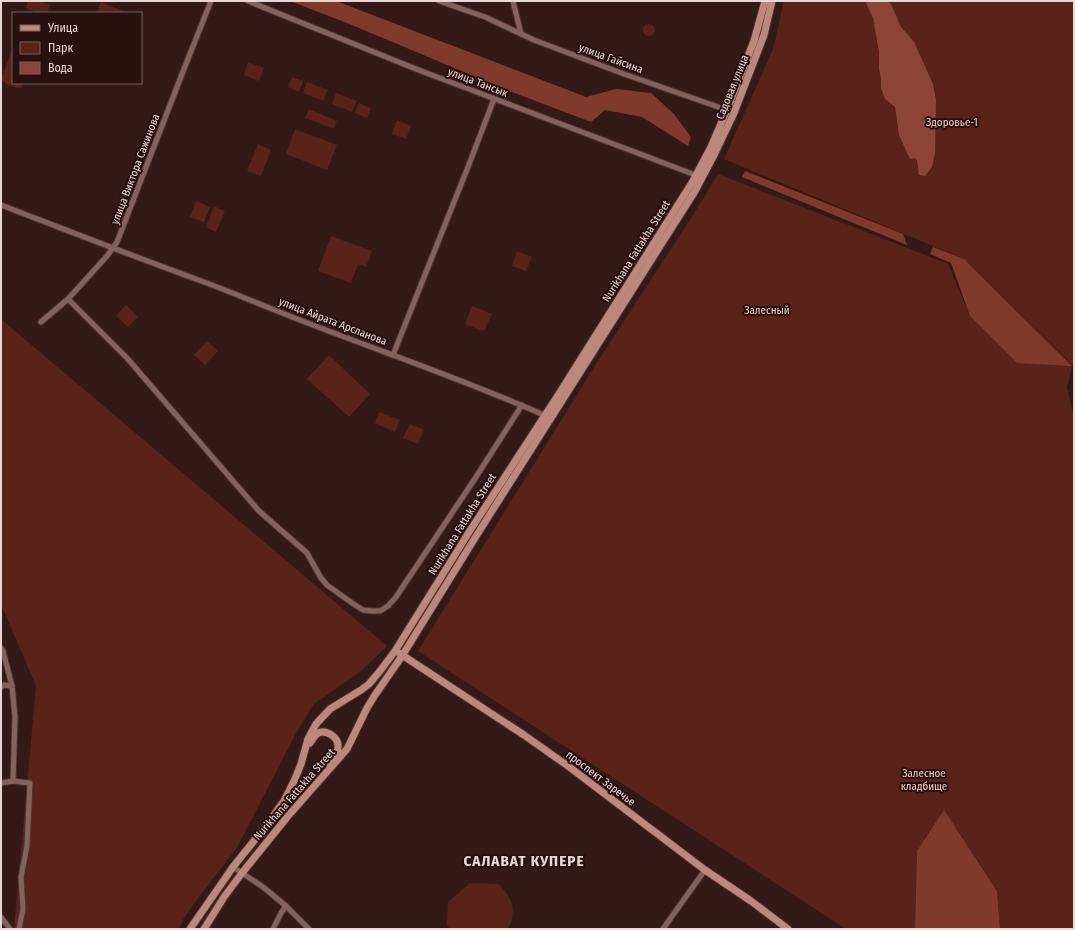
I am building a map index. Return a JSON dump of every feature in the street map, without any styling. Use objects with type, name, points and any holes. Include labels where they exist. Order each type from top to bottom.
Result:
[{"type":"street","name":"улица Виктора Сажинова","points":[[42,322],[68,299],[117,242],[211,1]]},
{"type":"street","name":"улица Тансык","points":[[248,1],[416,69],[699,177]]},
{"type":"street","name":"улица Гайсина","points":[[439,1],[489,19],[521,34],[624,74],[727,110]]},
{"type":"street","points":[[513,1],[521,34]]},
{"type":"street","name":"Садовая улица","points":[[699,177],[754,41],[765,1]]},
{"type":"street","name":"Садовая улица","points":[[699,177],[734,113],[764,35],[772,1]]},
{"type":"street","points":[[393,355],[494,99]]},
{"type":"street","name":"Nurikhana Fattakha Street","points":[[204,929],[224,897],[242,873],[288,816],[347,749],[367,708],[402,656],[548,417],[687,204],[699,177]]},
{"type":"street","name":"улица Айрата Арсланова","points":[[1,205],[195,278],[522,405],[548,417]]},
{"type":"street","points":[[68,299],[127,358],[259,510],[307,553],[321,578],[327,585],[352,604],[363,610],[380,611],[388,606],[396,597],[522,405]]},
{"type":"street","name":"Nurikhana Fattakha Street","points":[[190,929],[233,867],[284,801],[295,779],[312,731],[322,717],[338,704],[361,690],[380,671],[395,651],[509,470],[548,417]]},
{"type":"street","points":[[1,648],[12,686],[15,716],[13,781]]},
{"type":"street","name":"проспект Заречье","points":[[395,651],[524,735],[568,766],[705,870],[751,901],[788,929]]},
{"type":"street","points":[[1,687],[9,684],[12,686]]},
{"type":"street","points":[[306,747],[318,733],[327,732],[336,739],[338,744],[337,752],[328,770]]},
{"type":"street","points":[[1,783],[13,781],[30,783],[27,846],[21,877],[23,909],[19,929]]},
{"type":"street","points":[[233,867],[263,887],[286,906],[309,929]]},
{"type":"street","points":[[663,929],[705,870]]},
{"type":"street","points":[[273,929],[286,906]]},
{"type":"street","points":[[1,916],[10,929]]},
{"type":"green space","points":[[28,1],[38,1],[50,5],[47,12],[36,12],[26,8]]},
{"type":"green space","points":[[784,1],[1074,1],[1074,363],[1067,387],[1074,418],[1074,929],[1000,929],[997,891],[955,827],[917,851],[915,929],[846,929],[418,651],[596,364],[688,223],[718,174],[948,264],[970,316],[1072,365],[964,259],[724,159],[773,49]]},
{"type":"green space","points":[[101,2],[125,12],[97,12]]},
{"type":"green space","points":[[651,24],[654,25],[654,35],[647,36],[644,35],[643,28],[644,25]]},
{"type":"green space","points":[[12,51],[12,84],[23,84],[21,88],[10,86],[2,80],[2,76]]},
{"type":"green space","points":[[248,62],[264,68],[259,81],[244,75]]},
{"type":"green space","points":[[292,77],[303,81],[299,92],[288,87]]},
{"type":"green space","points":[[307,82],[328,90],[323,101],[303,93]]},
{"type":"green space","points":[[336,93],[357,101],[352,112],[332,104]]},
{"type":"green space","points":[[359,103],[371,108],[367,118],[355,113]]},
{"type":"green space","points":[[309,109],[337,121],[334,129],[305,118]]},
{"type":"green space","points":[[397,120],[411,126],[406,139],[392,134]]},
{"type":"green space","points":[[295,129],[337,145],[327,170],[286,154]]},
{"type":"green space","points":[[258,144],[271,150],[261,176],[247,171]]},
{"type":"green space","points":[[196,201],[210,207],[204,222],[190,217]]},
{"type":"green space","points":[[214,206],[225,211],[216,232],[206,227]]},
{"type":"green space","points":[[331,236],[372,251],[366,267],[358,264],[351,283],[318,271]]},
{"type":"green space","points":[[517,251],[532,257],[526,271],[512,266]]},
{"type":"green space","points":[[126,305],[138,317],[128,327],[116,316]]},
{"type":"green space","points":[[472,306],[492,314],[485,329],[482,331],[465,324]]},
{"type":"green space","points":[[1,319],[387,646],[361,671],[314,704],[296,733],[237,848],[184,918],[179,929],[14,929],[36,686],[1,604]]},
{"type":"green space","points":[[207,341],[218,351],[205,365],[194,355]]},
{"type":"green space","points":[[329,355],[370,394],[349,417],[307,379]]},
{"type":"green space","points":[[379,412],[400,420],[395,432],[375,423]]},
{"type":"green space","points":[[410,424],[424,430],[418,444],[403,438]]},
{"type":"green space","points":[[470,883],[499,884],[508,895],[512,903],[513,912],[510,925],[507,929],[450,929],[447,925],[448,902]]},
{"type":"shaded area","points":[[290,1],[336,1],[586,97],[616,89],[651,93],[674,114],[691,137],[688,146],[642,117],[605,110],[591,122],[512,92],[347,23]]},
{"type":"shaded area","points":[[745,171],[903,234],[907,245],[742,177]]},
{"type":"shaded area","points":[[933,247],[964,259],[1072,366],[1017,363],[970,316],[951,263],[930,254]]},
{"type":"shaded area","points":[[944,810],[997,891],[1000,929],[915,929],[917,851]]},
{"type":"water","points":[[865,1],[887,1],[891,4],[901,27],[914,42],[933,84],[936,100],[935,153],[932,167],[925,176],[919,175],[917,160],[914,158],[910,159],[899,135],[895,107],[885,99],[881,88],[879,52],[873,18]]},
{"type":"district","name":"САЛАВАТ КУПЕРЕ","points":[[524,861]]},
{"type":"park label","name":"Здоровье-1","points":[[952,122]]},
{"type":"park label","name":"Залесный","points":[[767,310]]},
{"type":"park label","name":"Залесное кладбище","points":[[924,779]]}]
